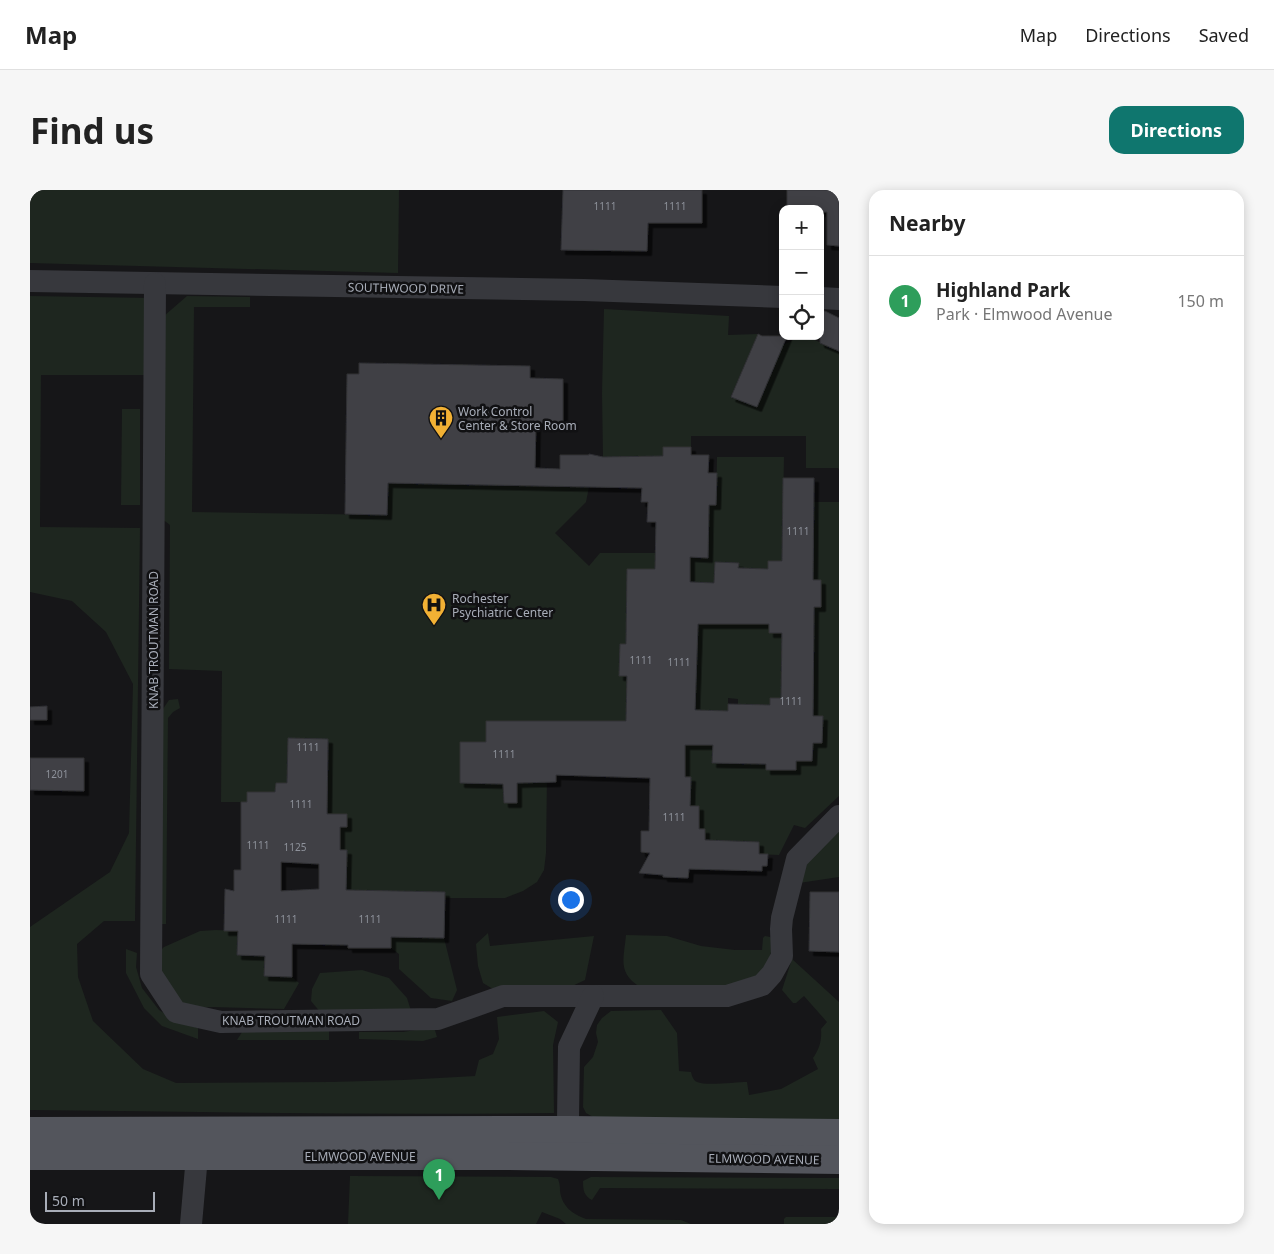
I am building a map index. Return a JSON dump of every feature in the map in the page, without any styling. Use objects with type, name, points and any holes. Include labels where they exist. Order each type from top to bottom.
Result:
[{"type":"main road","name":"ELMWOOD AVENUE","points":[[30,1131],[570,1130],[839,1133]]},
{"type":"main road","name":"ELMWOOD AVENUE","points":[[30,1156],[570,1157],[839,1160]]},
{"type":"street","name":"SOUTHWOOD DRIVE","points":[[30,282],[584,290],[779,297]]},
{"type":"street","name":"KNAB TROUTMAN ROAD","points":[[156,284],[151,974],[176,1012],[221,1022],[438,1019],[503,996],[727,996],[762,985],[772,974],[782,956],[782,918],[797,859],[839,816]]},
{"type":"street","points":[[824,298],[839,299]]},
{"type":"street","points":[[570,1157],[568,1120],[569,1047],[593,996]]},
{"type":"street","points":[[190,1224],[197,1156]]},
{"type":"shaded area","points":[[30,190],[399,190],[398,273],[30,263]]},
{"type":"shaded area","points":[[30,296],[151,298],[150,375],[41,375],[40,527],[140,528],[135,921],[104,921],[77,944],[78,977],[93,1021],[143,1069],[176,1083],[331,1082],[475,1076],[479,1060],[493,1054],[499,1039],[497,1017],[544,1011],[558,1022],[553,1045],[554,1113],[30,1110],[30,927],[110,872],[129,833],[133,684],[106,632],[72,601],[30,592]]},
{"type":"shaded area","points":[[187,296],[250,297],[250,307],[194,307],[192,512],[387,515],[388,483],[589,487],[586,502],[555,533],[589,566],[600,553],[665,553],[664,569],[627,569],[626,644],[620,644],[619,676],[627,676],[626,721],[486,721],[486,742],[460,742],[460,783],[503,784],[504,803],[517,803],[517,783],[547,775],[544,870],[537,882],[523,891],[505,898],[445,898],[445,892],[346,890],[347,850],[340,850],[340,827],[347,827],[347,814],[327,814],[328,784],[276,783],[275,819],[247,802],[221,802],[222,671],[169,669],[170,525],[161,518],[164,316]]},
{"type":"shaded area","points":[[604,309],[729,316],[728,335],[758,334],[731,396],[757,407],[783,345],[793,340],[815,340],[839,351],[839,469],[806,468],[806,436],[691,436],[691,447],[663,447],[663,456],[603,457]]},
{"type":"shaded area","points":[[122,409],[140,409],[140,505],[121,505]]},
{"type":"shaded area","points":[[717,457],[784,457],[782,561],[768,561],[768,569],[738,568],[738,563],[727,562],[726,574],[715,574],[714,583],[698,582],[698,588],[689,588],[690,557],[707,558],[709,505],[716,505]]},
{"type":"shaded area","points":[[814,502],[839,502],[839,796],[805,828],[794,825],[779,855],[759,854],[759,842],[705,840],[699,829],[699,806],[690,806],[691,778],[685,777],[685,758],[680,758],[680,744],[713,745],[713,763],[766,764],[767,770],[795,770],[796,761],[812,761],[813,743],[822,743],[823,717],[813,716],[814,644],[801,644],[801,625],[814,625],[814,607],[821,607],[821,580],[813,580]]},
{"type":"shaded area","points":[[698,608],[716,624],[769,624],[794,632],[782,644],[781,698],[770,698],[770,705],[738,704],[738,699],[728,698],[728,711],[695,716]]},
{"type":"shaded area","points":[[178,699],[180,708],[168,718],[166,924],[158,924],[161,712],[169,700]]},
{"type":"shaded area","points":[[839,828],[839,877],[799,883],[801,870]]},
{"type":"shaded area","points":[[200,931],[238,931],[237,955],[265,956],[264,976],[292,977],[299,983],[284,1009],[194,1008],[176,1000],[160,978],[157,954],[164,947]]},
{"type":"shaded area","points":[[488,933],[490,946],[594,936],[585,980],[568,988],[493,989],[483,983],[478,966],[476,944]]},
{"type":"shaded area","points":[[626,935],[667,936],[701,946],[735,950],[762,950],[763,938],[765,936],[773,940],[773,946],[764,974],[736,987],[640,987],[633,982],[625,970],[623,958]]},
{"type":"shaded area","points":[[391,937],[444,938],[457,990],[452,1001],[431,998],[399,969],[399,954],[391,948]]},
{"type":"shaded area","points":[[126,949],[137,953],[136,967],[142,988],[159,1010],[178,1022],[198,1028],[198,1039],[162,1026],[144,1008],[126,973]]},
{"type":"shaded area","points":[[792,959],[839,1002],[839,1122],[595,1118],[586,1113],[583,1107],[584,1067],[593,1057],[598,1042],[597,1025],[611,1011],[661,1010],[677,1033],[679,1071],[691,1072],[697,1082],[714,1084],[747,1082],[749,1095],[781,1089],[818,1069],[813,1058],[820,1045],[821,1029],[827,1022],[804,996],[796,1003],[793,1003],[782,990]]},
{"type":"shaded area","points":[[362,970],[389,978],[407,998],[412,1014],[321,1013],[311,1001],[312,989],[320,973]]},
{"type":"shaded area","points":[[434,1027],[437,1037],[423,1041],[359,1039],[359,1032],[403,1032]]},
{"type":"shaded area","points":[[244,1029],[329,1029],[329,1040],[237,1040]]},
{"type":"shaded area","points":[[350,1176],[551,1177],[558,1179],[561,1197],[566,1206],[577,1215],[586,1219],[681,1220],[691,1224],[566,1224],[560,1219],[542,1212],[536,1224],[348,1224]]},
{"type":"shaded area","points":[[591,1177],[839,1178],[839,1189],[600,1188],[592,1200],[586,1195],[583,1184],[583,1181]]},
{"type":"shaded area","points":[[786,1217],[839,1217],[839,1224],[784,1224]]},
{"type":"building","points":[[563,190],[702,190],[702,223],[648,223],[647,251],[561,250]]},
{"type":"building","points":[[787,190],[839,190],[839,246],[827,245],[827,212],[824,212],[824,205],[787,205]]},
{"type":"building","points":[[825,311],[839,318],[839,351],[820,343],[820,340],[824,340]]},
{"type":"building","points":[[758,334],[762,336],[779,336],[779,340],[785,340],[757,407],[731,397]]},
{"type":"building","points":[[359,363],[530,366],[530,378],[563,379],[563,423],[536,423],[535,468],[560,469],[560,455],[589,454],[603,457],[663,456],[663,447],[691,447],[691,455],[709,455],[708,473],[717,473],[716,505],[709,505],[708,558],[690,557],[690,582],[714,583],[715,562],[739,563],[738,568],[768,569],[768,561],[782,561],[783,478],[814,478],[813,580],[821,580],[821,607],[814,607],[813,716],[823,716],[822,743],[813,743],[812,761],[796,761],[796,770],[766,770],[766,764],[712,763],[713,745],[685,745],[685,777],[691,777],[690,806],[699,806],[699,829],[705,829],[705,840],[759,842],[759,854],[768,854],[767,866],[762,866],[762,871],[689,869],[688,878],[663,877],[663,875],[639,873],[650,853],[641,852],[641,831],[649,831],[650,778],[556,775],[556,782],[517,783],[517,803],[504,803],[503,784],[460,783],[460,742],[486,742],[486,721],[626,721],[627,676],[619,676],[620,644],[626,644],[627,569],[655,569],[656,522],[647,522],[648,502],[641,502],[642,488],[388,483],[387,515],[345,514],[347,374],[359,374]],"holes":[[[698,624],[769,624],[769,633],[782,633],[781,698],[770,698],[770,705],[728,704],[728,711],[695,710]]]},
{"type":"building","points":[[47,706],[47,720],[30,720],[30,707]]},
{"type":"building","points":[[288,738],[328,739],[327,814],[347,814],[347,827],[340,827],[340,850],[347,850],[346,890],[445,892],[444,938],[391,937],[391,948],[348,948],[348,945],[292,944],[292,977],[264,976],[265,956],[237,955],[238,931],[224,931],[225,889],[234,891],[234,870],[241,870],[241,802],[247,802],[247,792],[275,792],[276,783],[287,783]],"holes":[[[281,862],[319,864],[319,889],[281,891]]]},
{"type":"building","points":[[30,758],[84,758],[84,791],[30,790]]},
{"type":"building","points":[[810,892],[839,892],[839,952],[809,951]]},
{"type":"place","name":"Work Control Center & Store Room","points":[[441,439]]},
{"type":"place","name":"Rochester Psychiatric Center","points":[[434,626]]},
{"type":"place","name":"Highland Park","points":[[439,1200]]}]
